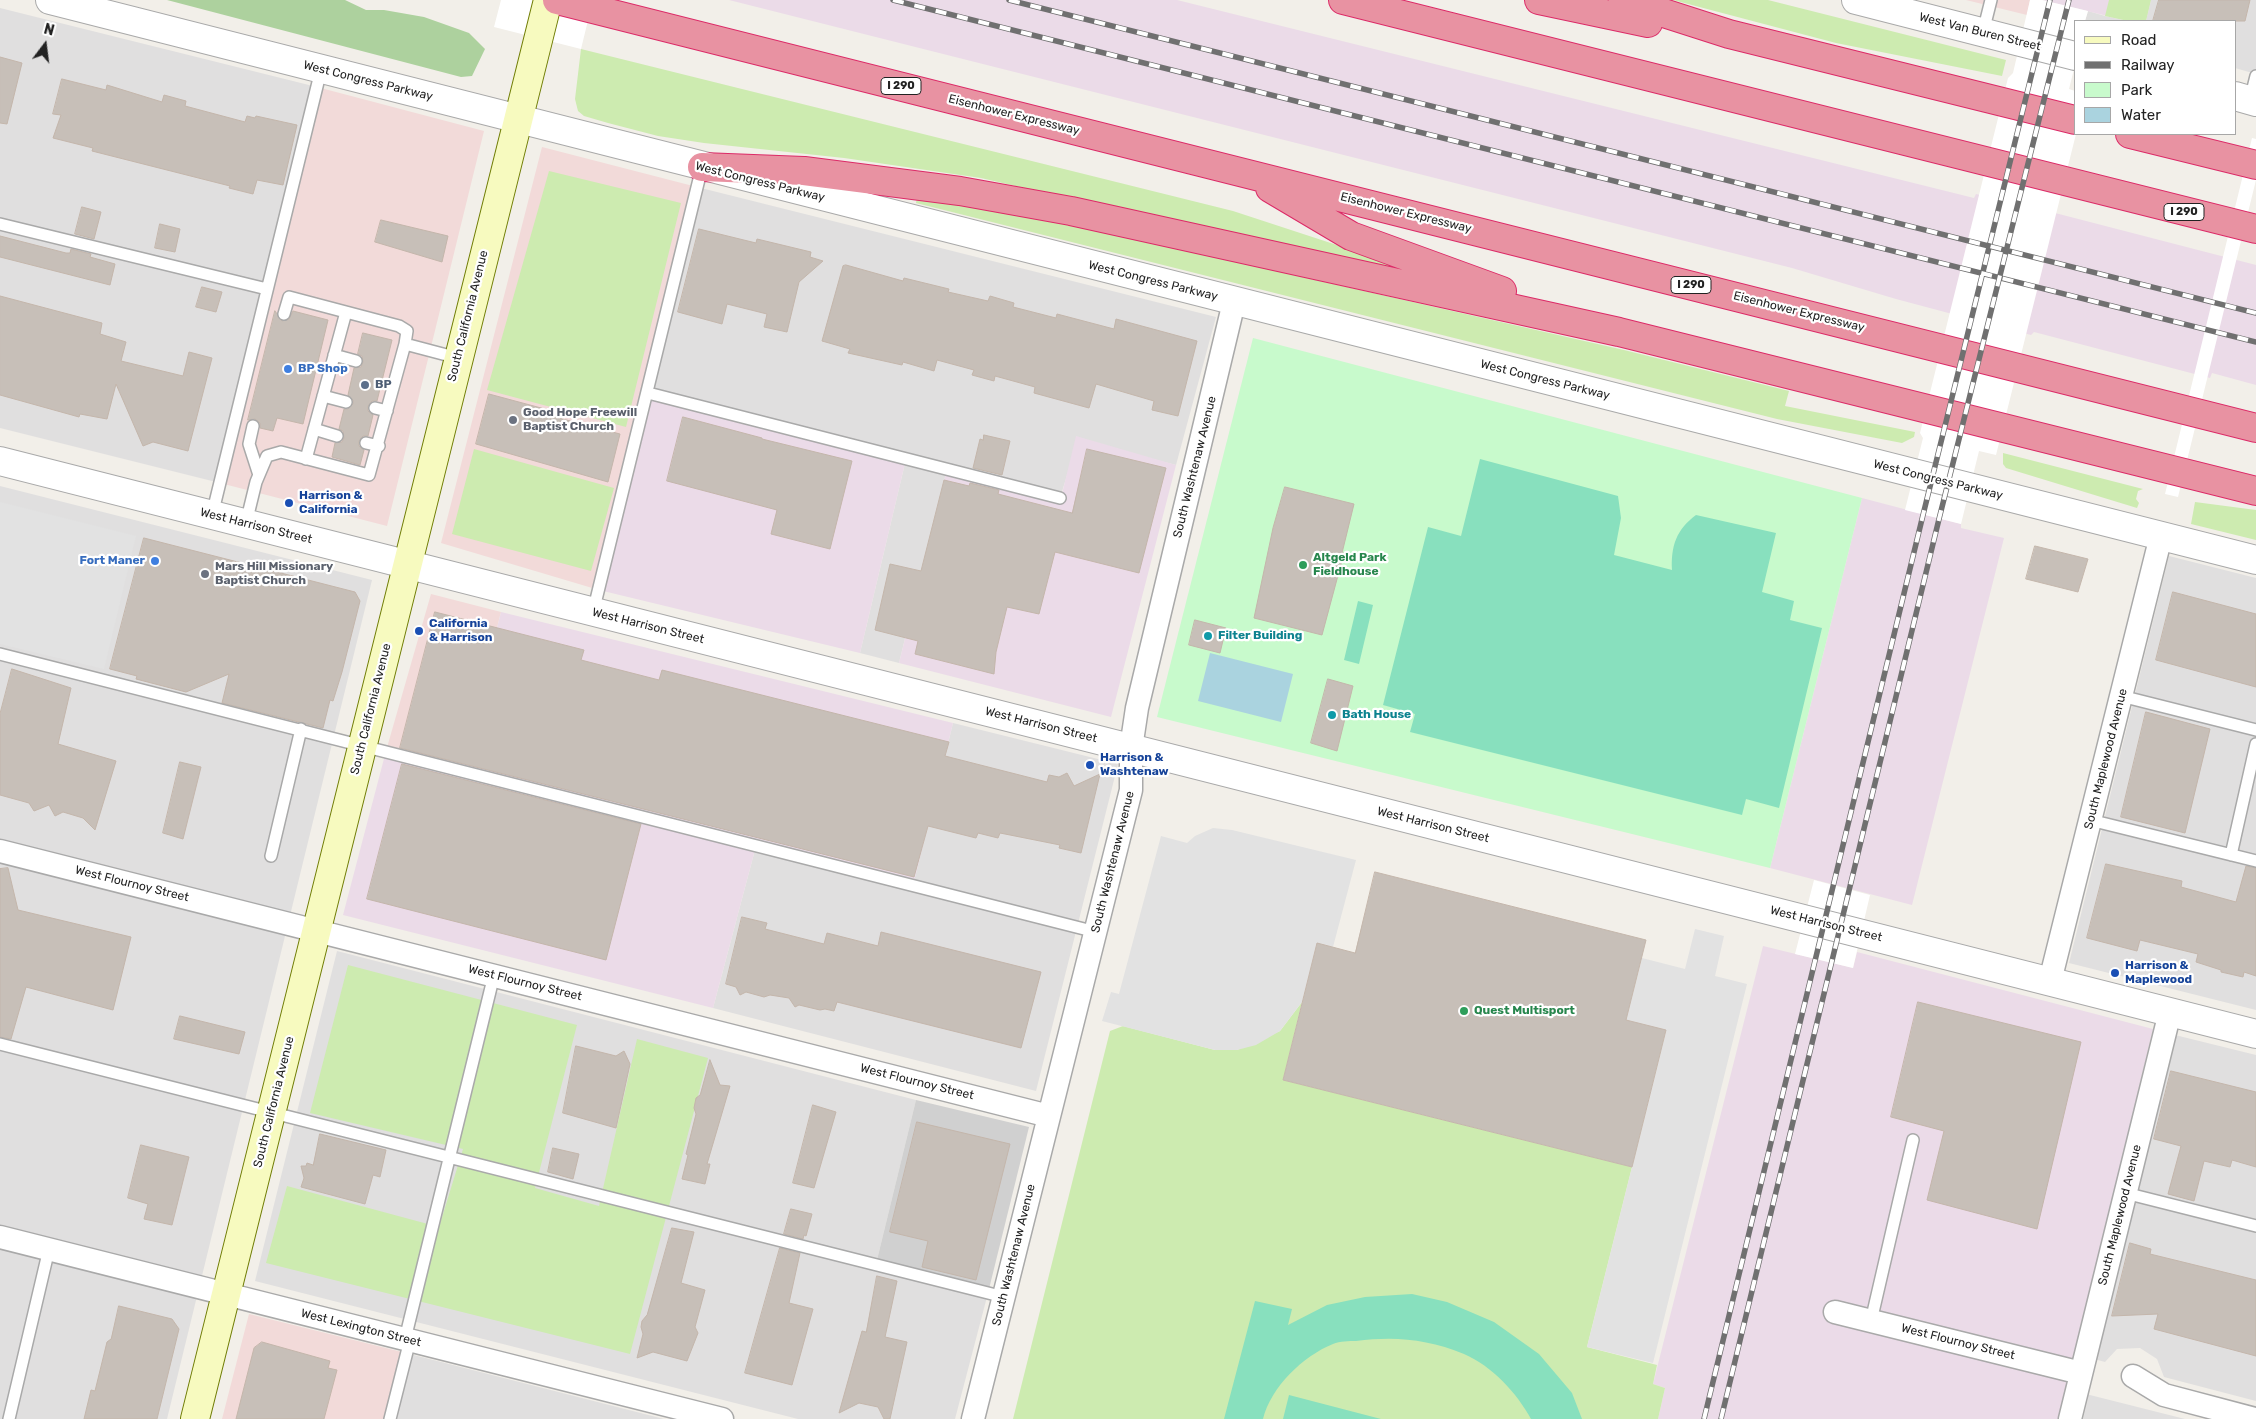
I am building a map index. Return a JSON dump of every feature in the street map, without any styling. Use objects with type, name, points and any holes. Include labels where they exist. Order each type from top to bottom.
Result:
[{"type":"highway","name":"Eisenhower Expressway","points":[[557,0],[2256,428]]},
{"type":"highway","name":"I 290","points":[[1342,0],[2256,230]]},
{"type":"highway","points":[[1539,0],[1660,26],[1729,34]]},
{"type":"highway","points":[[1623,0],[1729,34],[2074,120]]},
{"type":"highway","points":[[2134,135],[2256,165]]},
{"type":"highway","points":[[702,167],[804,172],[969,192],[1071,211],[1198,241],[1619,332],[2256,491]]},
{"type":"highway","points":[[1246,173],[1351,236],[1619,332]]},
{"type":"main road","name":"South California Avenue","points":[[196,1419],[548,0]]},
{"type":"street","name":"West Congress Parkway","points":[[50,0],[2256,560]]},
{"type":"street","name":"West Van Buren Street","points":[[1856,0],[2074,56]]},
{"type":"street","name":"South Washtenaw Avenue","points":[[973,1419],[1131,790],[1131,748],[1137,708],[1234,302]]},
{"type":"street","name":"West Harrison Street","points":[[0,461],[2256,1034]]},
{"type":"street","name":"South Maplewood Avenue","points":[[2050,981],[2161,536]]},
{"type":"street","name":"West Flournoy Street","points":[[0,851],[1050,1116]]},
{"type":"street","name":"South Maplewood Avenue","points":[[2070,1419],[2170,1012]]},
{"type":"street","name":"West Lexington Street","points":[[0,1237],[722,1419]]},
{"type":"street","name":"West Flournoy Street","points":[[1835,1312],[2081,1373]]},
{"type":"street","points":[[2133,1376],[2164,1395],[2255,1419]]},
{"type":"lane","points":[[1983,32],[1991,0]]},
{"type":"lane","points":[[212,515],[321,70]]},
{"type":"lane","points":[[593,612],[702,167]]},
{"type":"lane","points":[[0,224],[268,289]]},
{"type":"lane","points":[[246,523],[259,475],[267,456],[281,452],[369,475],[379,446],[405,344],[407,331],[400,326],[290,297],[284,314]]},
{"type":"lane","points":[[306,459],[346,312]]},
{"type":"lane","points":[[405,344],[458,358]]},
{"type":"lane","points":[[334,355],[356,361]]},
{"type":"lane","points":[[385,368],[397,372]]},
{"type":"lane","points":[[648,393],[1060,498]]},
{"type":"lane","points":[[323,396],[346,402]]},
{"type":"lane","points":[[375,408],[388,411]]},
{"type":"lane","points":[[253,426],[249,444],[259,475]]},
{"type":"lane","points":[[314,429],[337,436]]},
{"type":"lane","points":[[366,443],[379,446]]},
{"type":"lane","points":[[0,654],[1096,932]]},
{"type":"lane","points":[[2121,696],[2256,730]]},
{"type":"lane","points":[[271,856],[301,729]]},
{"type":"lane","points":[[2231,855],[2256,744]]},
{"type":"lane","points":[[2090,820],[2256,861]]},
{"type":"lane","points":[[390,1419],[494,975]]},
{"type":"lane","points":[[0,1044],[1004,1297]]},
{"type":"lane","points":[[1871,1321],[1913,1140]]},
{"type":"lane","points":[[2125,1193],[2256,1226]]},
{"type":"lane","points":[[9,1419],[49,1249]]},
{"type":"shaded area","points":[[729,0],[1177,0],[1974,198],[1976,194],[2059,214],[2256,265],[2256,385],[2212,373],[2210,378],[2034,332],[2031,335],[1896,299],[1792,268]]},
{"type":"shaded area","points":[[1966,0],[2030,0],[2027,15]]},
{"type":"shaded area","points":[[2042,0],[2151,0],[2146,20],[2124,20]]},
{"type":"shaded area","points":[[2151,0],[2256,0],[2256,74],[2236,68],[2236,20],[2146,20]]},
{"type":"shaded area","points":[[0,8],[317,87],[220,483],[0,428]]},
{"type":"shaded area","points":[[2088,11],[2123,20],[2085,20]]},
{"type":"shaded area","points":[[317,87],[484,131],[387,526],[220,483]]},
{"type":"shaded area","points":[[542,147],[697,187],[599,590],[441,543]]},
{"type":"shaded area","points":[[697,187],[1216,317],[1176,465],[1078,440],[1060,498],[947,469],[899,663],[860,653],[906,459],[648,393]]},
{"type":"shaded area","points":[[648,393],[906,459],[860,653],[599,590]]},
{"type":"shaded area","points":[[1076,436],[1176,465],[1111,717],[899,663],[947,469],[1061,498]]},
{"type":"shaded area","points":[[0,486],[372,580],[167,1419],[0,1419]]},
{"type":"shaded area","points":[[1862,498],[1961,524],[1961,528],[2004,538],[1912,905],[1770,868]]},
{"type":"shaded area","points":[[0,502],[136,536],[104,669],[0,644]]},
{"type":"shaded area","points":[[2169,556],[2256,578],[2256,1010],[2069,963]]},
{"type":"shaded area","points":[[431,594],[501,612],[461,770],[386,751]]},
{"type":"shaded area","points":[[501,612],[953,723],[913,886],[756,846],[713,1008],[343,915],[386,751],[461,770]]},
{"type":"shaded area","points":[[953,723],[1118,764],[1036,1091],[713,1008],[756,846],[913,885]]},
{"type":"shaded area","points":[[1213,828],[1232,830],[1356,860],[1333,947],[1317,944],[1302,1002],[1280,1031],[1256,1045],[1237,1050],[1215,1050],[1102,1021],[1111,992],[1119,994],[1161,836],[1187,843],[1195,836]]},
{"type":"shaded area","points":[[1695,929],[1724,936],[1715,976],[1747,984],[1653,1363],[1587,1347],[1666,1031],[1626,1020],[1642,958],[1685,969]]},
{"type":"shaded area","points":[[1763,946],[1853,968],[1857,952],[2153,1029],[2060,1419],[1658,1419],[1665,1388],[1653,1384]]},
{"type":"shaded area","points":[[337,951],[916,1100],[876,1264],[988,1293],[955,1419],[798,1419],[255,1281]]},
{"type":"shaded area","points":[[2175,1035],[2256,1055],[2256,1401],[2164,1377],[2157,1359],[2140,1348],[2117,1349],[2105,1362],[2094,1359]]},
{"type":"shaded area","points":[[916,1100],[1029,1127],[988,1293],[876,1264]]},
{"type":"shaded area","points":[[249,1314],[406,1353],[390,1419],[222,1419]]},
{"type":"shaded area","points":[[406,1353],[664,1419],[390,1419]]},
{"type":"shaded area","points":[[2086,1394],[2185,1419],[2083,1419],[2088,1399]]},
{"type":"green space","points":[[167,0],[345,0],[366,10],[384,10],[424,17],[469,33],[485,49],[472,76],[461,77]]},
{"type":"green space","points":[[1673,0],[1768,0],[2006,60],[2002,76],[1836,43]]},
{"type":"green space","points":[[2109,0],[2151,0],[2146,20],[2123,20],[2105,16]]},
{"type":"green space","points":[[581,49],[1233,211],[1410,269],[1407,277],[981,178],[844,158],[704,143],[658,136],[608,123],[584,116],[578,111],[575,99]]},
{"type":"green space","points":[[549,171],[681,203],[626,427],[487,390]]},
{"type":"green space","points":[[917,197],[1008,210],[1624,350],[1789,391],[1785,406],[1915,432],[1914,437],[1902,443],[1777,419],[916,203]]},
{"type":"green space","points":[[1253,338],[1862,498],[1770,868],[1157,717]]},
{"type":"green space","points":[[474,449],[614,488],[591,571],[452,534]]},
{"type":"green space","points":[[2003,453],[2143,489],[2138,491],[2136,499],[2139,503],[2137,508],[2006,468],[2003,464]]},
{"type":"green space","points":[[1480,459],[1618,496],[1621,518],[1614,555],[1672,570],[1676,539],[1689,521],[1696,515],[1776,533],[1762,592],[1794,601],[1790,620],[1822,628],[1779,808],[1746,799],[1742,815],[1410,732],[1415,714],[1383,705],[1428,527],[1461,536]]},
{"type":"green space","points":[[2195,502],[2256,510],[2256,540],[2191,524]]},
{"type":"green space","points":[[1358,601],[1373,605],[1359,664],[1344,660]]},
{"type":"green space","points":[[348,965],[577,1025],[535,1188],[599,1206],[637,1039],[708,1058],[630,1354],[266,1263],[287,1186],[439,1227],[463,1149],[310,1113]]},
{"type":"green space","points":[[1302,1002],[1283,1080],[1632,1167],[1587,1347],[1657,1365],[1653,1384],[1665,1388],[1658,1419],[1013,1419],[1110,1031],[1123,1026],[1215,1050],[1237,1050],[1280,1031]]},
{"type":"green space","points":[[1412,1294],[1447,1302],[1494,1322],[1539,1354],[1572,1393],[1582,1419],[1531,1419],[1519,1400],[1503,1381],[1474,1359],[1450,1349],[1424,1342],[1384,1339],[1342,1342],[1322,1349],[1300,1365],[1281,1384],[1273,1395],[1263,1419],[1224,1419],[1255,1301],[1292,1309],[1288,1325],[1327,1305],[1365,1297]]},
{"type":"green space","points":[[1289,1395],[1381,1419],[1283,1419]]},
{"type":"water","points":[[1210,653],[1293,674],[1281,722],[1198,701]]},
{"type":"pier","points":[[501,0],[593,0],[581,49],[494,27]]},
{"type":"pier","points":[[2030,0],[2042,0],[2088,11],[2085,20],[2074,20],[2074,69],[2069,89],[2074,91],[2074,135],[2076,135],[1996,455],[1979,451],[1961,524],[1905,510],[1923,438],[1920,433],[2008,78],[2013,73]]},
{"type":"pier","points":[[2252,138],[2256,139],[2256,180],[2178,497],[2165,494]]},
{"type":"pier","points":[[1814,880],[1870,895],[1853,968],[1795,954]]},
{"type":"building","points":[[2159,0],[2250,0],[2245,21],[2153,20]]},
{"type":"building","points":[[0,57],[22,63],[7,124],[0,123]]},
{"type":"building","points":[[62,79],[106,90],[107,85],[162,102],[164,95],[186,101],[185,106],[245,122],[247,116],[255,118],[256,116],[297,125],[283,185],[257,180],[253,194],[229,188],[230,186],[92,151],[93,148],[53,138],[61,115],[53,114]]},
{"type":"building","points":[[82,207],[101,212],[94,239],[75,234]]},
{"type":"building","points":[[381,220],[448,236],[442,262],[375,242]]},
{"type":"building","points":[[160,224],[180,229],[175,252],[155,248]]},
{"type":"building","points":[[699,229],[756,243],[757,239],[811,252],[810,257],[823,261],[799,282],[787,332],[764,327],[767,314],[727,304],[722,324],[678,312]]},
{"type":"building","points":[[0,236],[66,253],[70,253],[71,249],[91,254],[90,257],[115,264],[110,285],[0,257]]},
{"type":"building","points":[[846,265],[903,281],[904,278],[949,289],[948,292],[988,301],[990,296],[1014,303],[1013,307],[1056,318],[1057,314],[1114,329],[1116,319],[1197,341],[1178,416],[1152,410],[1154,401],[1096,384],[1089,408],[1034,393],[1035,387],[995,376],[994,381],[972,375],[974,370],[937,360],[934,371],[903,362],[902,365],[848,353],[850,349],[822,341],[843,266]]},
{"type":"building","points":[[202,287],[222,292],[216,312],[196,307]]},
{"type":"building","points":[[0,296],[102,323],[100,334],[126,342],[121,361],[183,376],[189,352],[212,358],[188,451],[153,442],[143,446],[116,384],[107,419],[80,414],[79,417],[0,395]]},
{"type":"building","name":"BP Shop","points":[[275,311],[282,321],[289,319],[293,311],[328,320],[303,424],[277,418],[273,431],[260,428],[260,423],[255,419],[248,420]]},
{"type":"building","name":"BP","points":[[363,333],[392,340],[377,401],[372,401],[368,406],[368,411],[373,415],[368,436],[363,436],[359,441],[359,446],[364,450],[360,465],[332,457],[335,443],[342,442],[344,438],[343,431],[339,429],[344,409],[348,409],[353,404],[353,400],[348,395],[354,368],[361,367],[363,362],[362,356],[358,354]]},
{"type":"building","points":[[489,394],[556,412],[555,417],[620,434],[608,482],[476,444]]},
{"type":"building","points":[[683,417],[852,461],[830,549],[771,534],[777,510],[667,481]]},
{"type":"building","points":[[984,435],[1010,441],[1002,475],[973,468],[980,439],[983,440]]},
{"type":"building","points":[[1087,449],[1166,468],[1139,573],[1055,552],[1039,614],[1007,607],[996,652],[994,674],[915,654],[918,641],[875,630],[890,564],[921,571],[944,480],[969,486],[970,483],[999,490],[998,494],[1072,513]]},
{"type":"building","name":"Altgeld Park Fieldhouse","points":[[1285,487],[1354,504],[1342,553],[1344,553],[1322,635],[1254,618],[1273,528]]},
{"type":"building","points":[[144,538],[355,592],[360,601],[342,672],[333,701],[330,700],[323,728],[222,703],[229,674],[186,692],[136,679],[137,676],[110,669]]},
{"type":"building","points":[[2035,546],[2088,559],[2078,592],[2026,579]]},
{"type":"building","points":[[2173,592],[2256,614],[2256,687],[2156,660]]},
{"type":"building","points":[[435,612],[584,650],[581,660],[659,680],[662,670],[949,742],[945,756],[1047,782],[1049,775],[1059,777],[1067,773],[1074,786],[1100,774],[1081,853],[1059,848],[1060,845],[1000,833],[998,838],[978,833],[976,838],[928,826],[914,877],[400,748]]},
{"type":"building","name":"Filter Building","points":[[1195,620],[1226,628],[1220,653],[1189,645]]},
{"type":"building","points":[[12,669],[71,688],[58,744],[116,761],[95,830],[83,818],[63,812],[55,816],[49,805],[34,811],[29,803],[0,795],[0,714]]},
{"type":"building","name":"Bath House","points":[[1328,679],[1353,686],[1337,751],[1311,743]]},
{"type":"building","points":[[2146,712],[2210,729],[2185,833],[2121,817]]},
{"type":"building","points":[[180,762],[201,767],[183,839],[163,833]]},
{"type":"building","points":[[402,764],[641,824],[606,960],[367,899]]},
{"type":"building","points":[[2106,864],[2182,881],[2181,887],[2236,902],[2246,866],[2256,868],[2256,976],[2244,972],[2243,977],[2221,972],[2221,970],[2196,962],[2198,954],[2140,940],[2137,951],[2087,938]]},
{"type":"building","points":[[8,868],[18,910],[131,937],[113,1010],[26,987],[11,1039],[0,1037],[0,869]]},
{"type":"building","name":"Quest Multisport","points":[[1375,872],[1646,940],[1626,1020],[1666,1030],[1632,1167],[1283,1080],[1317,943],[1355,953]]},
{"type":"building","points":[[742,917],[767,923],[765,929],[824,944],[827,933],[878,946],[881,932],[1041,972],[1021,1048],[837,1002],[834,1011],[820,1010],[799,1005],[795,1007],[789,998],[770,995],[764,997],[746,992],[740,995],[736,987],[726,984]]},
{"type":"building","points":[[1918,1002],[2081,1042],[2037,1229],[1927,1200],[1944,1131],[1891,1117]]},
{"type":"building","points":[[180,1016],[245,1032],[239,1054],[174,1039]]},
{"type":"building","points":[[576,1046],[616,1056],[624,1051],[630,1064],[616,1128],[563,1113]]},
{"type":"building","points":[[710,1060],[720,1085],[730,1086],[707,1164],[710,1164],[705,1184],[682,1179],[696,1114],[694,1108],[696,1098],[700,1095]]},
{"type":"building","points":[[2171,1071],[2256,1092],[2256,1167],[2232,1160],[2230,1167],[2204,1161],[2194,1201],[2168,1194],[2181,1146],[2154,1139]]},
{"type":"building","points":[[813,1105],[836,1112],[814,1188],[793,1183]]},
{"type":"building","points":[[917,1122],[1010,1144],[976,1280],[922,1267],[928,1241],[890,1232]]},
{"type":"building","points":[[320,1134],[386,1150],[380,1177],[373,1175],[365,1204],[301,1187],[304,1178],[301,1166],[306,1166],[307,1163],[313,1165]]},
{"type":"building","points":[[141,1145],[189,1157],[172,1225],[144,1219],[148,1204],[128,1198]]},
{"type":"building","points":[[553,1148],[579,1154],[573,1179],[548,1172]]},
{"type":"building","points":[[791,1209],[812,1214],[806,1236],[804,1235],[803,1239],[784,1234]]},
{"type":"building","points":[[672,1228],[694,1232],[681,1283],[705,1290],[695,1327],[698,1333],[687,1361],[653,1352],[637,1358],[643,1334],[642,1321],[647,1315]]},
{"type":"building","points":[[2130,1243],[2151,1249],[2150,1254],[2256,1280],[2256,1356],[2154,1329],[2158,1314],[2112,1316]]},
{"type":"building","points":[[780,1248],[800,1253],[789,1303],[813,1309],[792,1385],[745,1373]]},
{"type":"building","points":[[877,1276],[897,1281],[885,1337],[907,1342],[890,1419],[884,1419],[878,1407],[859,1403],[839,1413],[862,1331],[866,1332]]},
{"type":"building","points":[[119,1306],[172,1319],[179,1329],[157,1419],[84,1419],[91,1390],[95,1391],[107,1342],[111,1339]]},
{"type":"building","points":[[262,1342],[330,1361],[328,1368],[337,1370],[324,1419],[236,1419],[254,1348]]},
{"type":"railway","points":[[893,0],[2256,342]]},
{"type":"railway","points":[[1009,0],[2256,313]]},
{"type":"railway","points":[[1704,1419],[2050,0]]},
{"type":"railway","points":[[1721,1419],[1939,519],[2069,0]]},
{"type":"place","name":"BP Shop","points":[[288,369]]},
{"type":"place","name":"BP","points":[[365,385]]},
{"type":"place","name":"Good Hope Freewill Baptist Church","points":[[513,420]]},
{"type":"place","name":"Harrison & California","points":[[289,503]]},
{"type":"place","name":"Fort Maner","points":[[155,561]]},
{"type":"place","name":"Altgeld Park Fieldhouse","points":[[1303,565]]},
{"type":"place","name":"Mars Hill Missionary Baptist Church","points":[[205,574]]},
{"type":"place","name":"California & Harrison","points":[[419,631]]},
{"type":"place","name":"Filter Building","points":[[1208,636]]},
{"type":"place","name":"Bath House","points":[[1332,715]]},
{"type":"place","name":"Harrison & Washtenaw","points":[[1090,765]]},
{"type":"place","name":"Harrison & Maplewood","points":[[2115,973]]},
{"type":"place","name":"Quest Multisport","points":[[1464,1011]]}]
